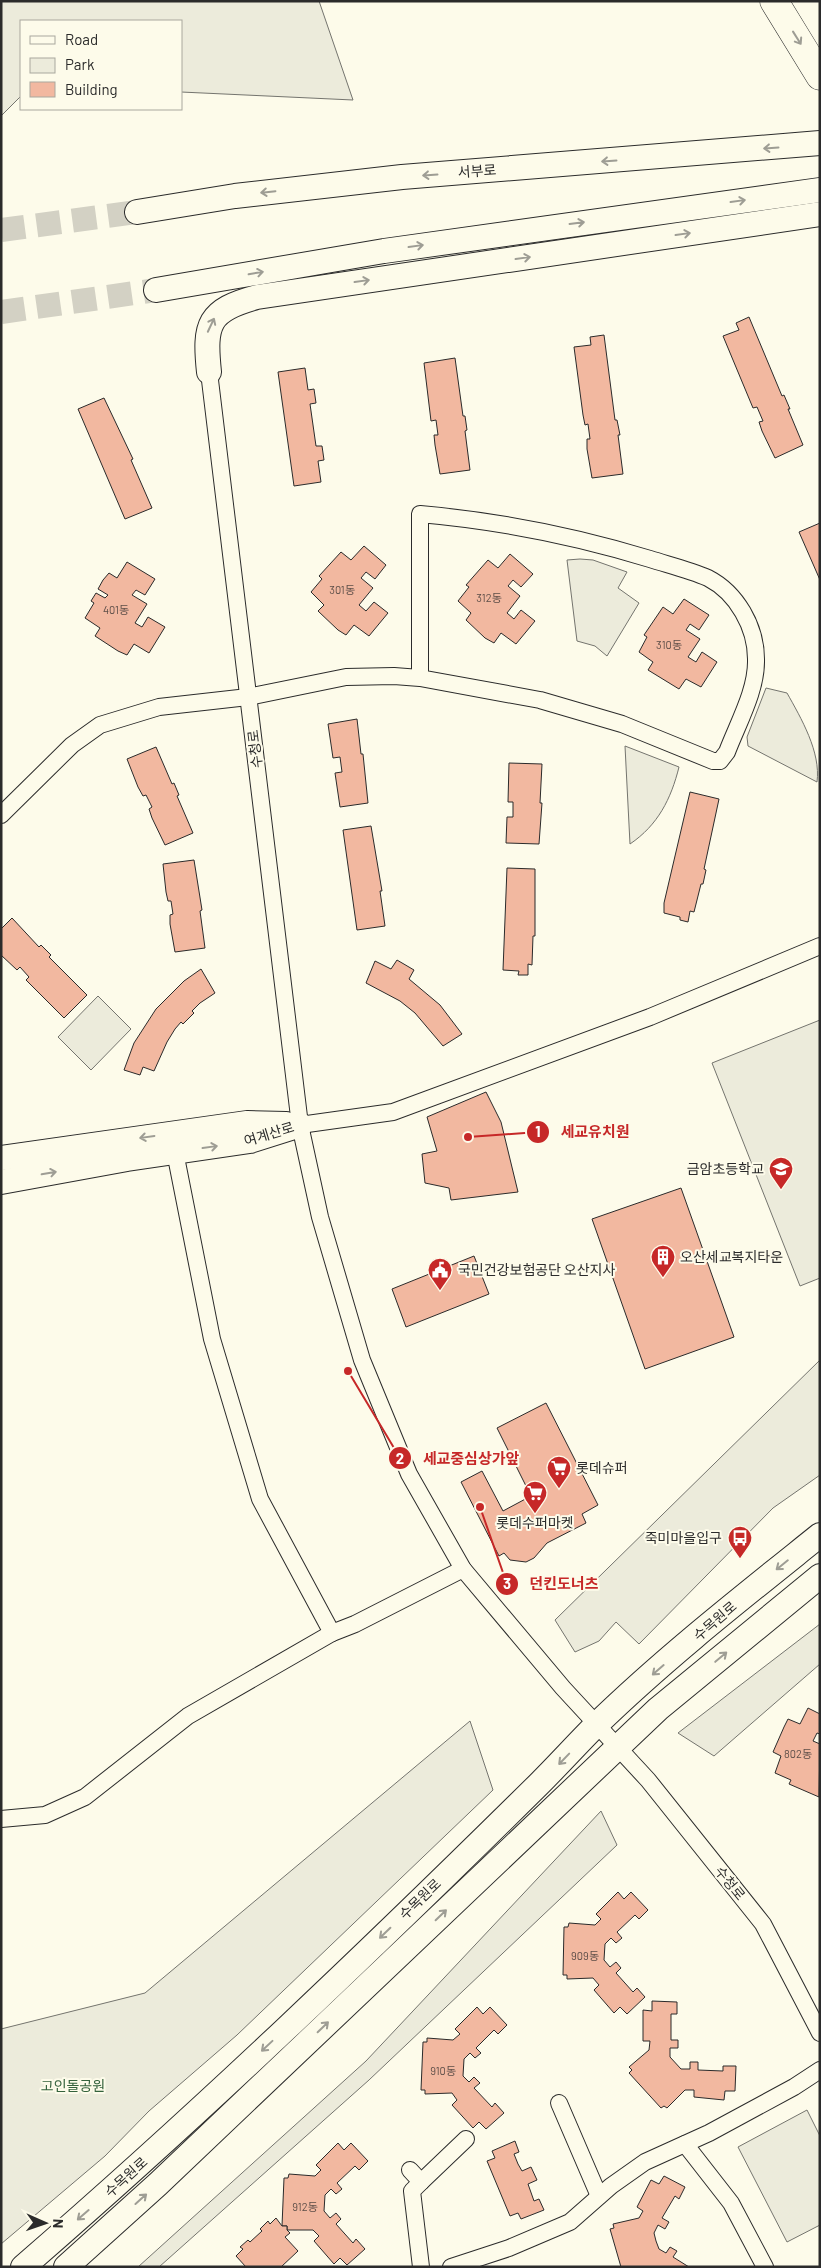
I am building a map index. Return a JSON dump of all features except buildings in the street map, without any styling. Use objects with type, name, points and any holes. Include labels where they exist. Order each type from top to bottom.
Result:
[{"type":"highway","points":[[774,1],[820,76]]},
{"type":"street","name":"서부로","points":[[136,212],[235,196],[402,177],[820,143]]},
{"type":"street","points":[[156,290],[384,251],[820,190]]},
{"type":"street","points":[[209,372],[206,346],[208,328],[217,314],[235,303],[250,299],[820,214]]},
{"type":"street","name":"수청로","points":[[209,372],[300,1125],[320,1216],[362,1360],[408,1474],[463,1570],[562,1688],[598,1724],[648,1780],[763,1924],[820,2033]]},
{"type":"street","points":[[1,815],[72,745],[100,725],[159,707],[248,697],[346,677],[394,676],[420,678],[540,700],[622,724],[713,761],[720,761],[727,752],[754,682],[756,659],[753,638],[745,615],[734,599],[709,579],[610,547],[510,525],[420,514],[420,678]]},
{"type":"street","points":[[300,1125],[393,1112],[650,1017],[820,946]]},
{"type":"street","name":"여계산로","points":[[1,1158],[247,1123],[300,1125]]},
{"type":"street","name":"여계산로","points":[[1,1182],[250,1141],[300,1125]]},
{"type":"street","points":[[175,1152],[212,1339],[260,1499],[332,1633]]},
{"type":"street","name":"수목원로","points":[[23,2267],[121,2182],[292,2023],[540,1783],[598,1724],[747,1594],[820,1535]]},
{"type":"street","points":[[1,1819],[45,1815],[85,1797],[188,1716],[332,1633],[355,1624],[463,1570]]},
{"type":"street","name":"수목원로","points":[[66,2267],[158,2184],[658,1709],[820,1576]]},
{"type":"street","points":[[451,2267],[509,2248],[570,2222],[599,2196],[645,2162],[709,2133],[794,2087],[820,2070]]},
{"type":"street","points":[[559,2103],[599,2196]]},
{"type":"street","points":[[421,2267],[412,2191],[466,2139]]},
{"type":"street","points":[[685,2144],[731,2203],[765,2267]]},
{"type":"street","points":[[410,2170],[421,2182]]},
{"type":"green space","points":[[1,1],[319,1],[353,100],[182,92],[182,20],[20,20],[20,97],[1,116]]},
{"type":"green space","points":[[567,560],[593,560],[627,572],[618,588],[639,603],[607,656],[595,646],[577,641]]},
{"type":"green space","points":[[766,688],[787,693],[798,713],[813,747],[816,759],[817,782],[748,746],[747,737]]},
{"type":"green space","points":[[625,746],[679,767],[672,790],[656,820],[640,837],[630,844]]},
{"type":"green space","points":[[98,996],[131,1029],[91,1070],[58,1037]]},
{"type":"green space","points":[[820,1020],[820,1278],[800,1286],[712,1063]]},
{"type":"green space","points":[[820,1360],[820,1475],[773,1508],[639,1644],[616,1622],[599,1641],[575,1652],[555,1620]]},
{"type":"green space","points":[[820,1624],[820,1664],[714,1756],[678,1733]]},
{"type":"green space","name":"고인돌공원","points":[[470,1721],[493,1790],[237,2035],[149,2111],[105,2156],[1,2244],[1,2029],[145,1993]]},
{"type":"green space","points":[[601,1811],[617,1845],[369,2080],[159,2267],[138,2267],[366,2061]]},
{"type":"green space","points":[[807,2110],[820,2136],[820,2225],[787,2242],[738,2147]]},
{"type":"tunnel","points":[[1,230],[137,212]]},
{"type":"tunnel","points":[[1,312],[156,290]]},
{"type":"place","name":"세교유치원","points":[[468,1137]]},
{"type":"place","name":"금암초등학교","points":[[781,1190]]},
{"type":"place","name":"오산세교복지타운","points":[[663,1278]]},
{"type":"place","name":"국민건강보험공단 오산지사","points":[[440,1291]]},
{"type":"place","name":"세교중심상가앞","points":[[348,1371]]},
{"type":"place","name":"롯데슈퍼","points":[[559,1489]]},
{"type":"place","name":"던킨도너츠","points":[[480,1507]]},
{"type":"place","name":"롯데수퍼마켓","points":[[535,1514]]},
{"type":"place","name":"죽미마을입구","points":[[740,1559]]}]
